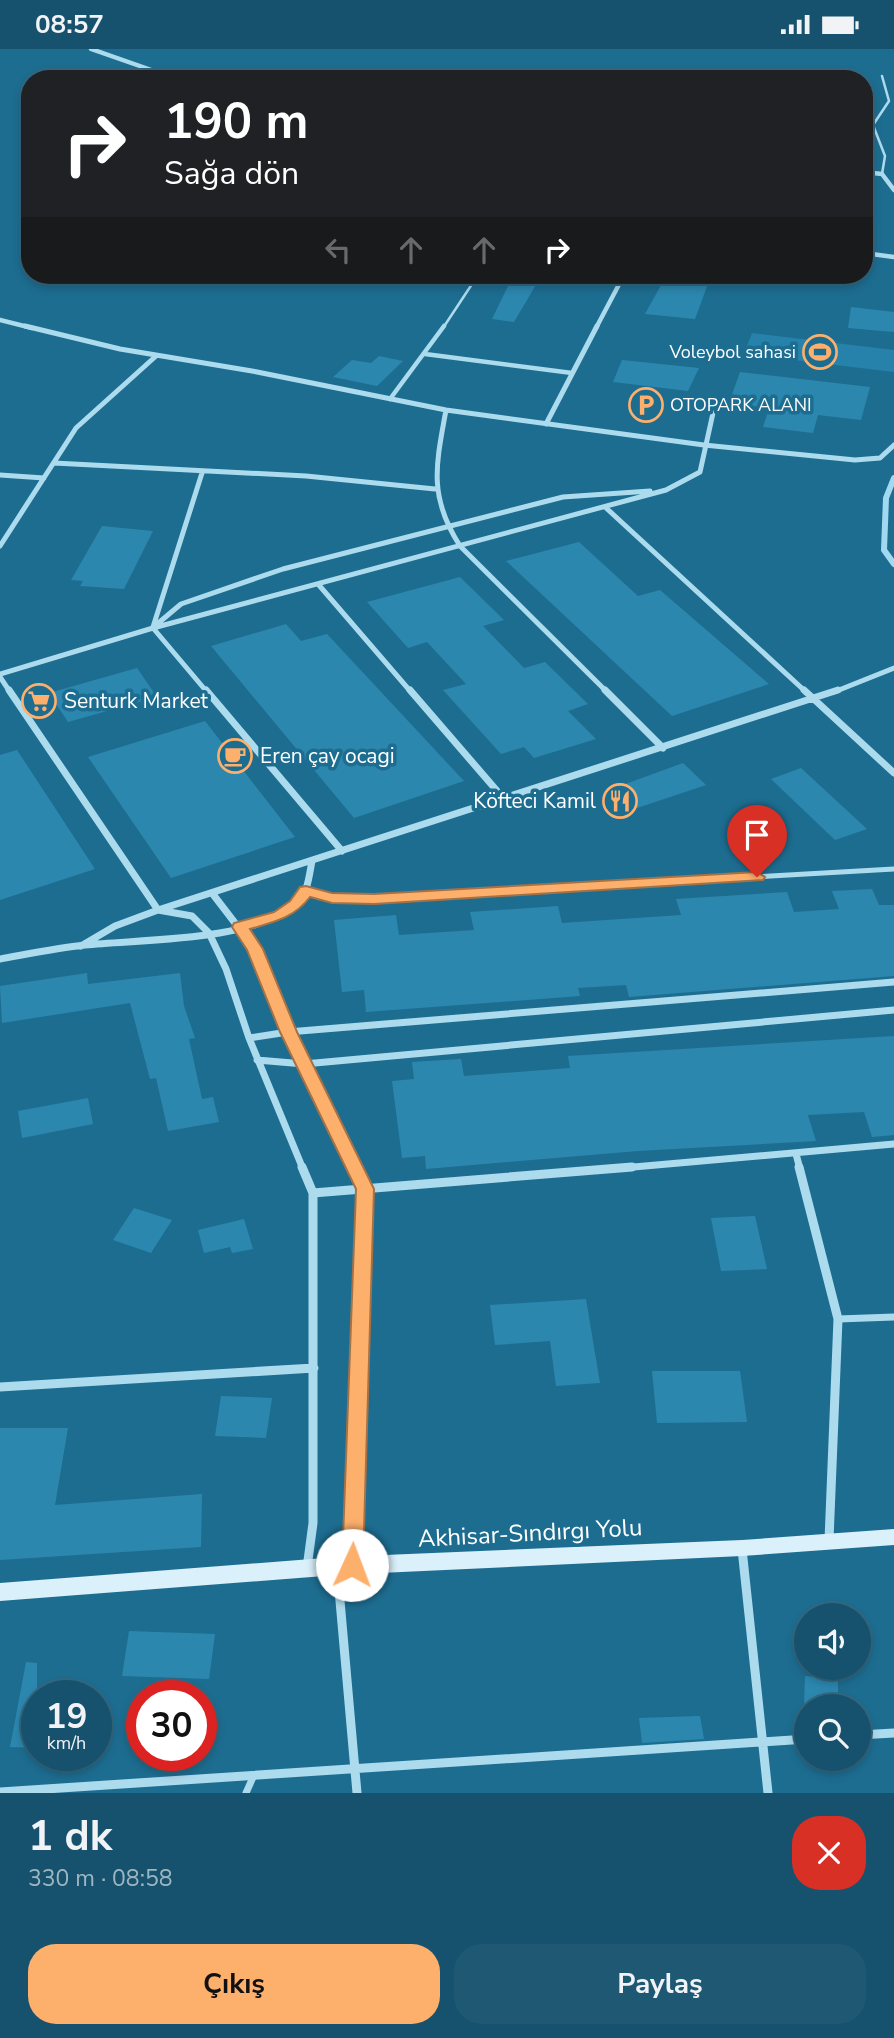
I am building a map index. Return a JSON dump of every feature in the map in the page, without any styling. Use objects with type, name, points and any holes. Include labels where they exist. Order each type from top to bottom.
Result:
[{"type":"main road","name":"Akhisar-Sındırgı Yolu","points":[[0,1593],[345,1566],[741,1548],[894,1537]]},
{"type":"street","points":[[91,49],[152,70]]},
{"type":"street","points":[[873,173],[882,174],[894,190]]},
{"type":"street","points":[[873,254],[893,257],[894,247]]},
{"type":"street","points":[[545,424],[619,284]]},
{"type":"street","points":[[0,320],[156,356],[252,371],[446,410],[545,424],[704,445],[855,460],[880,458],[894,445]]},
{"type":"street","points":[[0,328],[7,323]]},
{"type":"street","points":[[0,546],[76,428],[156,356]]},
{"type":"street","points":[[446,410],[433,480],[446,527],[460,546],[663,748]]},
{"type":"street","points":[[307,1569],[313,1523],[313,1193],[248,1038],[226,969],[209,933],[192,916],[158,910],[0,675],[153,628],[666,490],[700,472],[713,413]]},
{"type":"street","points":[[54,463],[202,473],[306,476],[435,489]]},
{"type":"street","points":[[153,628],[202,473]]},
{"type":"street","points":[[0,475],[44,478]]},
{"type":"street","points":[[153,628],[181,604],[258,578],[446,527],[563,496],[666,490]]},
{"type":"street","points":[[606,507],[894,772]]},
{"type":"street","points":[[318,584],[504,799]]},
{"type":"street","points":[[153,628],[342,851]]},
{"type":"street","points":[[81,946],[115,926],[158,910],[816,699],[894,668]]},
{"type":"street","points":[[0,959],[81,946],[209,933],[279,915],[296,905],[306,891],[312,861]]},
{"type":"street","points":[[212,893],[255,949],[288,1032],[365,1189],[345,1566],[357,1793]]},
{"type":"street","points":[[248,1038],[288,1032],[894,982]]},
{"type":"street","points":[[257,1060],[304,1064],[894,1010]]},
{"type":"street","points":[[313,1193],[894,1144]]},
{"type":"street","points":[[796,1154],[838,1319],[828,1542]]},
{"type":"street","points":[[0,1387],[314,1368]]},
{"type":"street","points":[[741,1548],[768,1793]]},
{"type":"street","points":[[871,1734],[894,1733]]},
{"type":"street","points":[[0,1791],[794,1740]]},
{"type":"lane","points":[[882,76],[890,101],[873,125],[885,156],[882,174]]},
{"type":"lane","points":[[390,399],[425,354],[472,284]]},
{"type":"lane","points":[[425,354],[572,373]]},
{"type":"lane","points":[[306,891],[332,898],[374,899],[894,869]]},
{"type":"lane","points":[[838,1319],[894,1317]]},
{"type":"lane","points":[[246,1793],[254,1775]]},
{"type":"shaded area","name":"Voleybol sahasi","points":[[752,333],[894,350],[894,372],[744,354]]},
{"type":"building","points":[[509,284],[536,284],[514,322],[492,319]]},
{"type":"building","points":[[662,284],[708,284],[695,319],[645,314]]},
{"type":"building","points":[[851,307],[894,312],[894,332],[848,328]]},
{"type":"building","points":[[379,356],[403,361],[377,386],[333,377],[352,360],[371,363]]},
{"type":"building","points":[[622,360],[699,368],[688,391],[613,382]]},
{"type":"building","points":[[740,372],[870,387],[861,420],[818,415],[813,433],[763,427],[769,408],[729,403]]},
{"type":"building","points":[[102,526],[153,531],[124,589],[80,586],[83,581],[71,580]]},
{"type":"building","points":[[579,542],[638,596],[660,590],[769,684],[672,716],[506,561]]},
{"type":"building","points":[[460,577],[504,620],[483,626],[524,668],[545,662],[588,704],[568,711],[596,739],[534,758],[524,747],[501,754],[443,690],[466,684],[427,642],[408,648],[367,602]]},
{"type":"building","points":[[286,624],[301,641],[327,634],[464,781],[354,818],[211,646]]},
{"type":"building","points":[[137,668],[157,697],[68,722],[49,693]]},
{"type":"building","points":[[205,721],[295,837],[171,878],[88,757]]},
{"type":"building","points":[[17,750],[95,869],[0,900],[0,755]]},
{"type":"building","points":[[683,763],[706,785],[628,811],[609,790]]},
{"type":"building","points":[[801,768],[867,829],[835,840],[771,779]]},
{"type":"building","points":[[872,889],[879,905],[894,905],[894,976],[629,997],[626,985],[578,988],[580,996],[366,1012],[364,990],[342,992],[334,920],[396,915],[399,935],[474,930],[470,912],[558,906],[562,923],[681,915],[676,899],[787,892],[794,912],[839,909],[832,891]]},
{"type":"building","points":[[87,973],[88,984],[180,973],[184,1006],[195,1038],[189,1039],[202,1099],[213,1097],[219,1122],[168,1131],[156,1078],[150,1079],[130,1003],[2,1023],[0,986]]},
{"type":"building","points":[[894,1036],[894,1135],[872,1137],[864,1112],[808,1115],[816,1141],[638,1151],[426,1169],[425,1156],[402,1158],[392,1081],[414,1079],[412,1062],[461,1059],[464,1076],[570,1068],[568,1056]]},
{"type":"building","points":[[88,1098],[93,1124],[22,1138],[18,1111]]},
{"type":"building","points":[[134,1208],[172,1220],[151,1253],[113,1240]]},
{"type":"building","points":[[755,1216],[767,1269],[721,1271],[711,1218]]},
{"type":"building","points":[[244,1219],[253,1249],[232,1253],[230,1247],[204,1253],[198,1230]]},
{"type":"building","points":[[586,1299],[600,1383],[556,1386],[550,1341],[495,1345],[490,1305]]},
{"type":"building","points":[[652,1371],[740,1371],[747,1422],[657,1423]]},
{"type":"building","points":[[221,1396],[272,1398],[266,1438],[215,1436]]},
{"type":"building","points":[[0,1428],[68,1428],[55,1505],[202,1494],[201,1547],[0,1560]]},
{"type":"building","points":[[129,1631],[215,1634],[209,1679],[122,1676]]},
{"type":"building","points":[[26,1662],[37,1663],[37,1680],[23,1680]]},
{"type":"building","points":[[805,1680],[838,1680],[838,1694],[804,1694]]},
{"type":"building","points":[[21,1689],[21,1747],[10,1747]]},
{"type":"building","points":[[700,1716],[704,1739],[642,1743],[639,1718]]},
{"type":"waterway","points":[[894,478],[886,498],[884,550],[894,564]]},
{"type":"place","name":"Voleybol sahasi","points":[[820,352]]},
{"type":"place","name":"OTOPARK ALANI","points":[[646,405]]},
{"type":"place","name":"Senturk Market","points":[[39,701]]},
{"type":"place","name":"Eren çay ocagi","points":[[235,756]]},
{"type":"place","name":"Köfteci Kamil","points":[[620,801]]},
{"type":"route","points":[[352,1565],[365,1189],[288,1032],[255,949],[240,927],[279,915],[296,905],[306,891],[332,898],[374,899],[757,877]]}]
